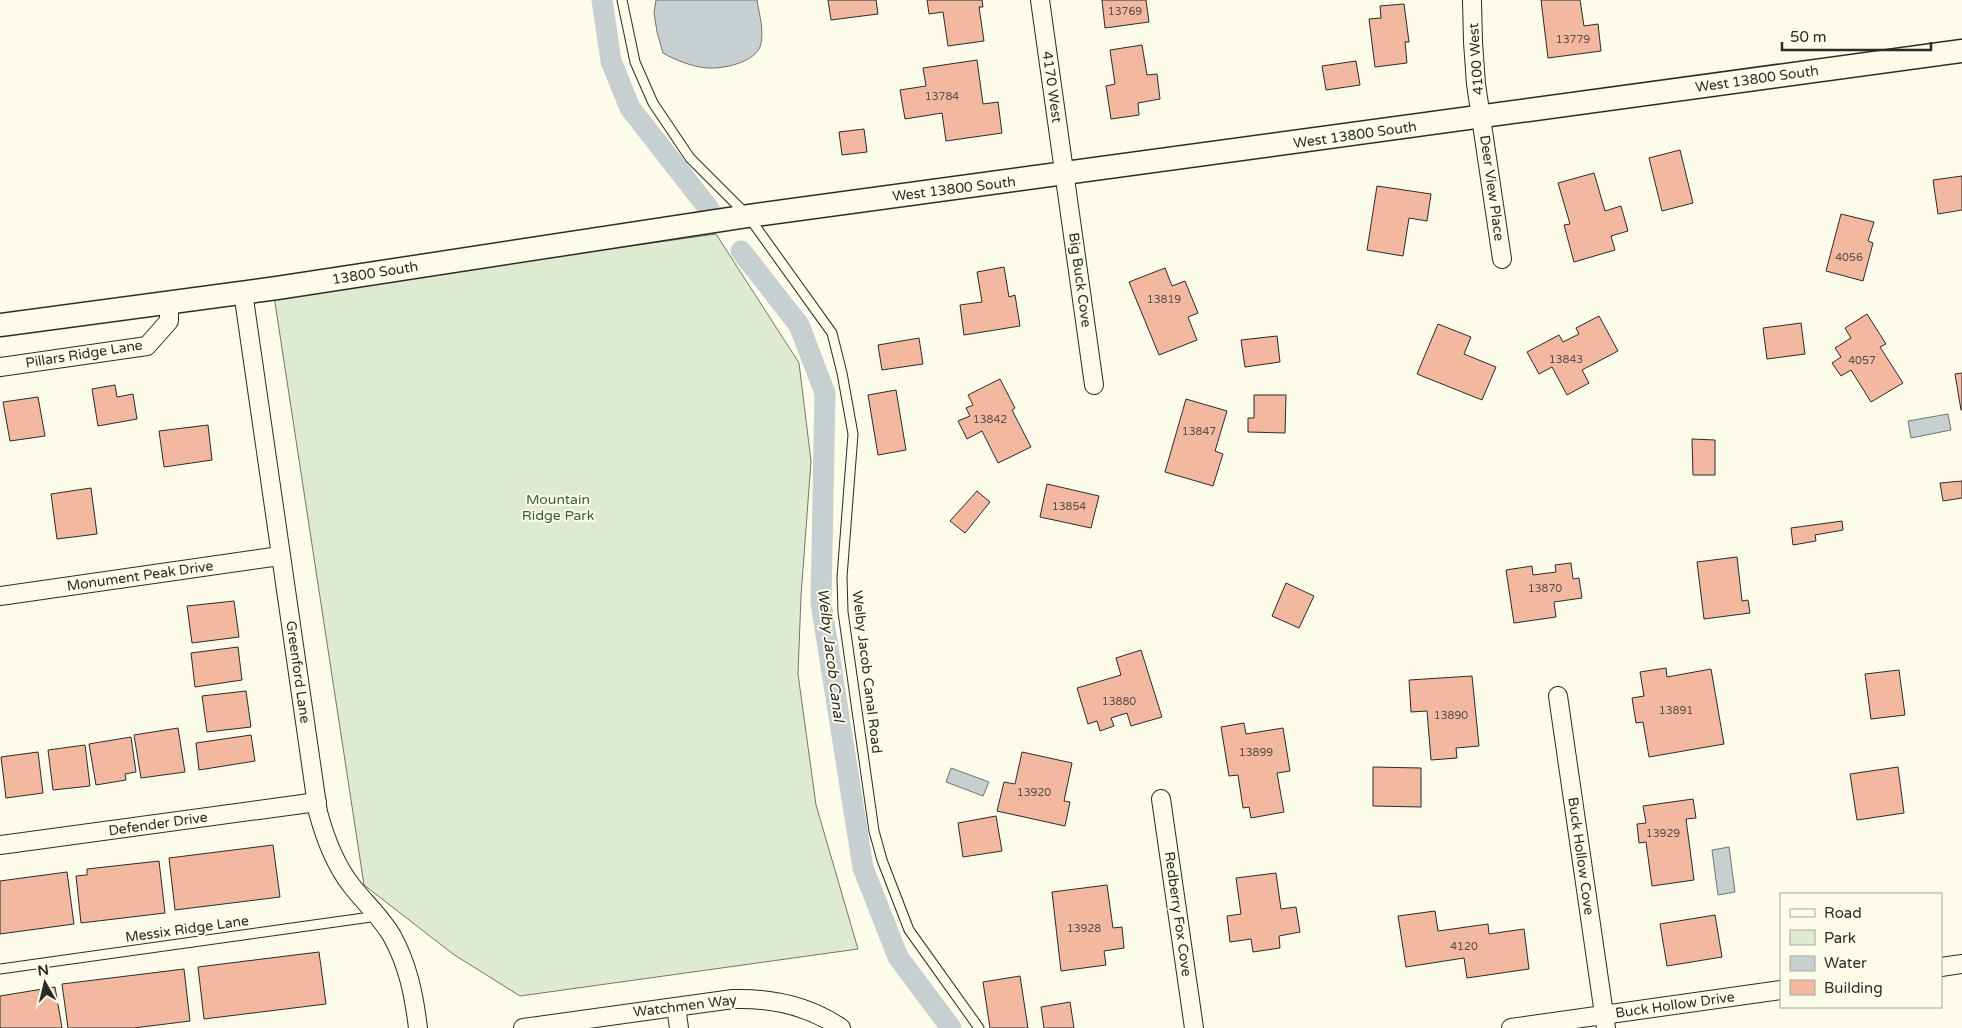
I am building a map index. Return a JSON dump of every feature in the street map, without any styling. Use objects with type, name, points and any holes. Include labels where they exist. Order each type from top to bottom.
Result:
[{"type":"street","name":"4170 West","points":[[1040,0],[1065,174]]},
{"type":"street","name":"4100 West","points":[[1472,0],[1472,42],[1482,117]]},
{"type":"street","name":"West 13800 South","points":[[748,216],[1962,51]]},
{"type":"street","name":"Deer View Place","points":[[1482,117],[1502,258]]},
{"type":"street","name":"Big Buck Cove","points":[[1065,174],[1094,385]]},
{"type":"street","name":"13800 South","points":[[0,325],[243,292],[748,216]]},
{"type":"street","name":"Greenford Lane","points":[[243,292],[317,802],[327,842],[337,864],[351,886],[378,916],[395,942],[409,976],[418,1028]]},
{"type":"street","name":"Pillars Ridge Lane","points":[[0,367],[147,346],[168,321],[169,302]]},
{"type":"street","name":"Monument Peak Drive","points":[[0,596],[280,556]]},
{"type":"street","name":"Buck Hollow Cove","points":[[1558,696],[1605,1021]]},
{"type":"street","name":"Redberry Fox Cove","points":[[1161,799],[1194,1028]]},
{"type":"street","name":"Defender Drive","points":[[0,845],[317,802]]},
{"type":"street","points":[[1942,967],[1962,964]]},
{"type":"street","name":"Buck Hollow Drive","points":[[1511,1028],[1605,1021],[1780,990]]},
{"type":"street","name":"Watchmen Way","points":[[523,1028],[733,999],[770,1000],[806,1010],[841,1028]]},
{"type":"street","points":[[676,1007],[679,1028]]},
{"type":"lane","name":"Welby Jacob Canal Road","points":[[622,0],[635,62],[653,103],[690,158],[748,216],[832,333],[842,373],[853,434],[842,576],[843,612],[874,831],[882,860],[909,930],[979,1028]]},
{"type":"lane","name":"Messix Ridge Lane","points":[[0,969],[378,916]]},
{"type":"green space","name":"Mountain Ridge Park","points":[[716,234],[799,363],[811,461],[801,596],[798,674],[816,805],[858,949],[520,996],[453,954],[364,885],[274,296]]},
{"type":"water","points":[[656,0],[757,0],[762,29],[760,47],[756,53],[744,61],[714,68],[690,65],[673,58],[663,53],[654,13]]},
{"type":"water","points":[[1948,414],[1951,430],[1911,438],[1908,421]]},
{"type":"water","points":[[951,768],[989,782],[983,796],[946,782]]},
{"type":"water","points":[[1729,847],[1735,892],[1718,895],[1712,850]]},
{"type":"building","points":[[828,0],[876,0],[878,14],[831,20]]},
{"type":"building","points":[[927,0],[982,0],[983,7],[979,7],[984,41],[948,46],[943,12],[929,14]]},
{"type":"building","points":[[1102,0],[1146,0],[1149,22],[1105,28]]},
{"type":"building","points":[[1541,0],[1580,0],[1584,26],[1598,24],[1601,51],[1548,58]]},
{"type":"building","points":[[1404,4],[1409,42],[1405,42],[1407,63],[1375,67],[1369,19],[1381,18],[1380,6]]},
{"type":"building","points":[[1142,45],[1147,75],[1157,74],[1160,99],[1138,103],[1139,115],[1111,119],[1106,86],[1115,84],[1110,50]]},
{"type":"building","points":[[977,60],[983,104],[998,102],[1002,133],[946,141],[942,113],[905,119],[900,90],[926,86],[923,68]]},
{"type":"building","points":[[1356,61],[1360,85],[1326,90],[1322,66]]},
{"type":"building","points":[[864,129],[867,152],[842,155],[839,132]]},
{"type":"building","points":[[1680,150],[1693,203],[1662,211],[1649,158]]},
{"type":"building","points":[[1594,173],[1605,211],[1621,206],[1628,231],[1611,236],[1615,250],[1574,262],[1564,225],[1570,224],[1558,183]]},
{"type":"building","points":[[1962,176],[1962,210],[1938,214],[1933,180]]},
{"type":"building","points":[[1377,186],[1431,194],[1427,221],[1409,218],[1403,256],[1367,250]]},
{"type":"building","points":[[1841,214],[1874,222],[1868,241],[1873,243],[1863,281],[1826,271]]},
{"type":"building","points":[[1004,267],[1009,297],[1015,295],[1020,326],[964,335],[960,305],[982,302],[977,272]]},
{"type":"building","points":[[1165,268],[1172,286],[1185,281],[1198,313],[1188,317],[1197,340],[1159,355],[1129,282]]},
{"type":"building","points":[[1867,314],[1886,344],[1880,347],[1903,383],[1871,402],[1851,370],[1841,376],[1832,363],[1841,357],[1835,348],[1851,338],[1845,328]]},
{"type":"building","points":[[1599,316],[1618,351],[1582,370],[1589,383],[1567,395],[1552,367],[1539,374],[1527,352],[1559,335],[1563,342],[1579,334],[1576,328]]},
{"type":"building","points":[[1801,323],[1805,354],[1767,359],[1763,328]]},
{"type":"building","points":[[1438,324],[1471,337],[1464,354],[1496,367],[1482,400],[1417,374]]},
{"type":"building","points":[[1277,336],[1280,362],[1245,367],[1241,340]]},
{"type":"building","points":[[919,338],[923,364],[882,370],[878,345]]},
{"type":"building","points":[[1962,373],[1962,410],[1961,410],[1955,374]]},
{"type":"building","points":[[1000,379],[1015,408],[1012,410],[1031,447],[998,463],[982,431],[967,439],[958,421],[970,416],[966,408],[973,405],[968,395]]},
{"type":"building","points":[[115,385],[117,397],[133,394],[137,419],[98,426],[92,389]]},
{"type":"building","points":[[896,390],[906,450],[878,455],[868,395]]},
{"type":"building","points":[[1254,395],[1286,395],[1285,433],[1248,432],[1248,418],[1254,418]]},
{"type":"building","points":[[38,397],[45,436],[10,441],[3,402]]},
{"type":"building","points":[[1186,399],[1227,411],[1215,451],[1223,454],[1213,486],[1165,472]]},
{"type":"building","points":[[208,425],[212,460],[164,467],[159,431]]},
{"type":"building","points":[[1692,439],[1715,440],[1715,475],[1693,475]]},
{"type":"building","points":[[1962,481],[1962,498],[1943,501],[1940,483]]},
{"type":"building","points":[[1047,484],[1099,496],[1091,528],[1040,517]]},
{"type":"building","points":[[91,488],[97,534],[57,539],[51,494]]},
{"type":"building","points":[[977,491],[990,502],[965,533],[950,521]]},
{"type":"building","points":[[1842,521],[1843,530],[1815,535],[1816,541],[1793,545],[1791,528]]},
{"type":"building","points":[[1737,557],[1742,601],[1748,600],[1750,613],[1704,619],[1697,562]]},
{"type":"building","points":[[1571,563],[1573,579],[1579,578],[1582,598],[1554,602],[1556,617],[1514,623],[1506,570],[1532,566],[1533,575],[1556,572],[1555,565]]},
{"type":"building","points":[[1286,583],[1314,596],[1299,628],[1272,616]]},
{"type":"building","points":[[234,601],[239,637],[192,643],[187,606]]},
{"type":"building","points":[[238,647],[242,680],[195,687],[191,653]]},
{"type":"building","points":[[1141,650],[1162,717],[1131,726],[1127,713],[1111,718],[1114,726],[1100,731],[1097,721],[1088,724],[1077,688],[1121,675],[1116,658]]},
{"type":"building","points":[[1666,668],[1667,677],[1711,669],[1724,744],[1649,757],[1643,722],[1636,723],[1632,698],[1644,696],[1640,672]]},
{"type":"building","points":[[1899,670],[1905,715],[1871,719],[1865,674]]},
{"type":"building","points":[[1472,676],[1479,746],[1456,748],[1457,758],[1431,760],[1427,711],[1411,712],[1409,680]]},
{"type":"building","points":[[246,691],[251,727],[207,732],[202,696]]},
{"type":"building","points":[[1244,723],[1246,734],[1283,728],[1290,771],[1277,773],[1284,812],[1251,818],[1249,807],[1243,808],[1238,775],[1229,776],[1221,727]]},
{"type":"building","points":[[178,728],[185,772],[141,778],[134,735]]},
{"type":"building","points":[[251,735],[255,761],[199,770],[196,743]]},
{"type":"building","points":[[131,737],[136,772],[125,774],[126,780],[96,785],[89,744]]},
{"type":"building","points":[[85,745],[90,786],[53,790],[48,750]]},
{"type":"building","points":[[38,752],[43,793],[6,798],[1,757]]},
{"type":"building","points":[[1022,752],[1072,763],[1064,801],[1070,802],[1065,826],[997,811],[1004,782],[1015,784]]},
{"type":"building","points":[[1373,767],[1421,768],[1421,807],[1373,806]]},
{"type":"building","points":[[1898,767],[1904,813],[1857,820],[1850,774]]},
{"type":"building","points":[[1693,799],[1696,818],[1686,819],[1694,880],[1652,886],[1646,842],[1639,843],[1637,824],[1646,823],[1643,806]]},
{"type":"building","points":[[996,816],[1002,851],[963,857],[958,823]]},
{"type":"building","points":[[273,845],[280,897],[175,910],[169,858]]},
{"type":"building","points":[[159,861],[165,913],[81,923],[76,876],[87,875],[87,869]]},
{"type":"building","points":[[67,872],[74,924],[0,934],[0,881]]},
{"type":"building","points":[[1276,873],[1281,909],[1296,907],[1300,932],[1279,936],[1280,948],[1253,952],[1251,939],[1230,942],[1227,916],[1241,914],[1236,878]]},
{"type":"building","points":[[1107,885],[1113,928],[1122,927],[1124,948],[1104,951],[1106,965],[1061,971],[1052,892]]},
{"type":"building","points":[[1435,911],[1438,931],[1488,924],[1489,934],[1524,929],[1529,969],[1467,978],[1464,958],[1406,967],[1398,916]]},
{"type":"building","points":[[1715,915],[1722,957],[1667,966],[1660,924]]},
{"type":"building","points":[[319,952],[326,1004],[204,1019],[198,967]]},
{"type":"building","points":[[184,969],[190,1021],[134,1028],[68,1028],[62,984]]},
{"type":"building","points":[[1020,976],[1028,1028],[990,1028],[983,982]]},
{"type":"building","points":[[55,987],[62,1028],[0,1028],[0,996]]},
{"type":"building","points":[[1070,1002],[1074,1028],[1044,1028],[1041,1007]]},
{"type":"waterway","name":"Welby Jacob Canal","points":[[602,0],[611,61],[630,108],[709,209]]},
{"type":"waterway","name":"Welby Jacob Canal","points":[[741,251],[799,325],[825,393],[821,603],[863,868],[898,957],[951,1028]]}]
